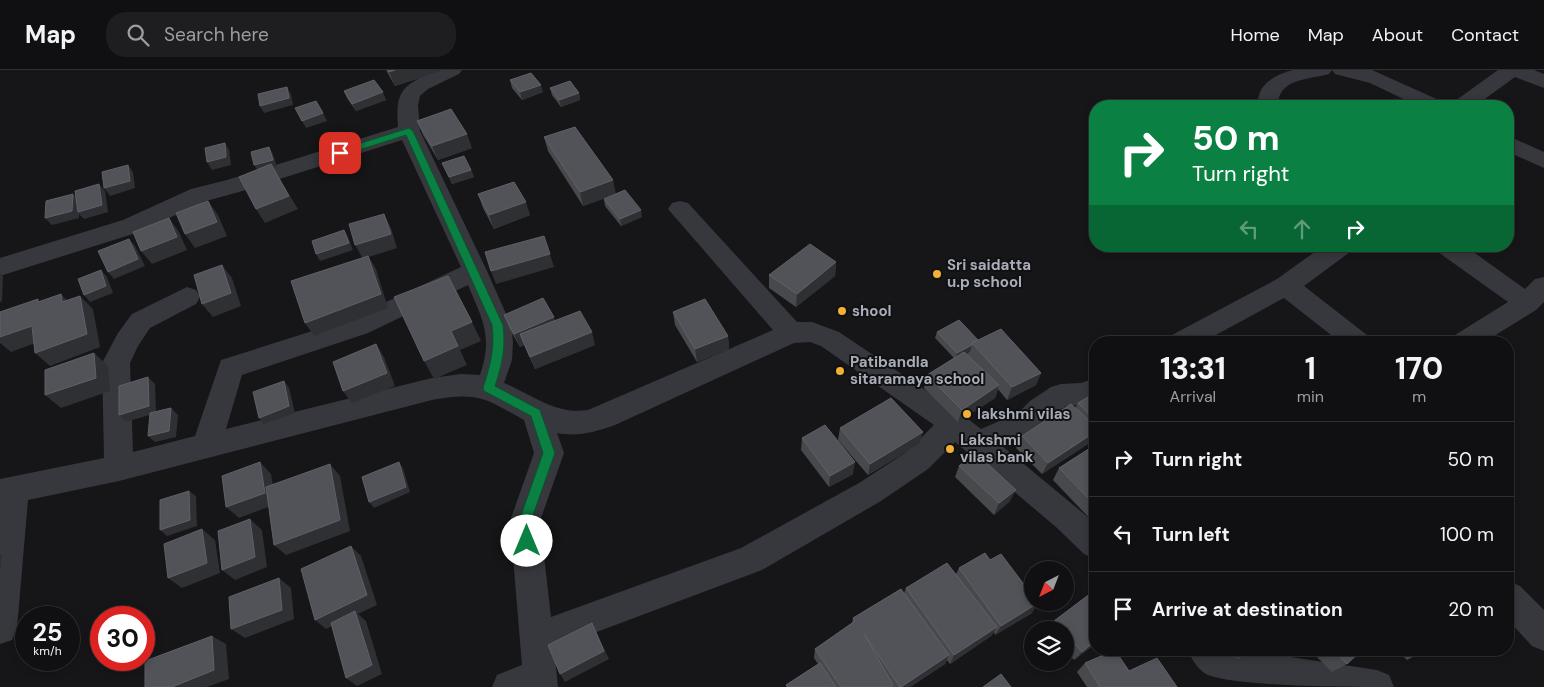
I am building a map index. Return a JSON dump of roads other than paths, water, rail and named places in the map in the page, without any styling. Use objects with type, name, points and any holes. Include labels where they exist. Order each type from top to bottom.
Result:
[{"type":"street","points":[[452,70],[420,85],[411,94],[407,105],[409,131],[498,325],[500,342],[498,360],[488,388]]},
{"type":"street","points":[[1268,100],[1268,93],[1276,85],[1295,74],[1322,70]]},
{"type":"street","points":[[1342,70],[1372,77],[1421,100]]},
{"type":"street","points":[[1470,100],[1511,70]]},
{"type":"street","points":[[1517,70],[1544,82]]},
{"type":"street","points":[[0,266],[131,226],[200,195],[409,131]]},
{"type":"street","points":[[1514,146],[1544,162]]},
{"type":"street","points":[[680,208],[792,333]]},
{"type":"street","points":[[1192,336],[1286,286],[1333,252]]},
{"type":"street","points":[[1458,252],[1536,295],[1473,336]]},
{"type":"street","points":[[207,445],[231,368],[359,326],[475,272]]},
{"type":"street","points":[[1286,286],[1350,336]]},
{"type":"street","points":[[119,468],[116,363],[127,340],[141,321],[186,297]]},
{"type":"street","points":[[0,628],[7,491],[119,468],[432,389],[462,384],[488,388],[536,413],[564,423],[583,423],[598,419],[792,333],[812,332],[830,340],[954,424],[1067,517],[1089,538]]},
{"type":"street","points":[[978,444],[1028,421],[1040,409],[1061,395],[1084,394],[1089,392]]},
{"type":"street","points":[[530,683],[535,639],[525,521],[549,453],[536,413]]},
{"type":"street","points":[[535,639],[751,559],[870,492],[918,460],[954,424]]},
{"type":"street","points":[[1514,603],[1544,634]]},
{"type":"street","points":[[1211,656],[1219,663],[1377,687]]},
{"type":"place","name":"Sri saidatta u.p school","points":[[937,274]]},
{"type":"place","name":"shool","points":[[842,311]]},
{"type":"place","name":"Patibandla sitaramaya school","points":[[840,371]]},
{"type":"place","name":"lakshmi vilas","points":[[967,414]]},
{"type":"place","name":"Lakshmi vilas bank","points":[[950,449]]}]
